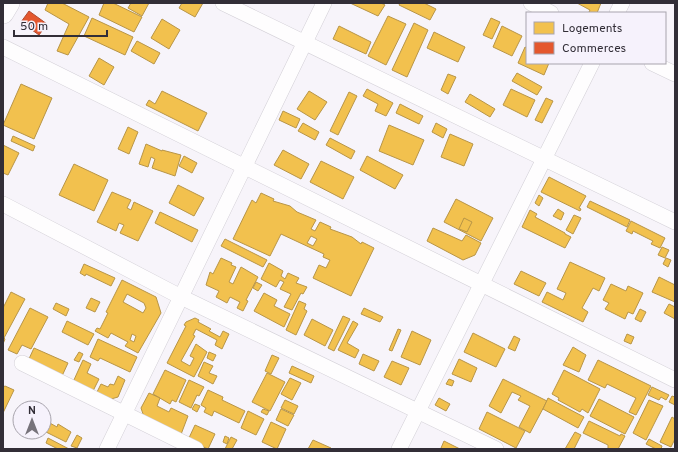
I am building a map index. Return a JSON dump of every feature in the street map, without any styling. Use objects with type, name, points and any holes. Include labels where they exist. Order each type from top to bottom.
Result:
[{"type":"main road","points":[[3,12],[9,3]]},
{"type":"street","points":[[223,3],[675,222]]},
{"type":"street","points":[[107,449],[324,3]]},
{"type":"street","points":[[530,3],[549,12]]},
{"type":"street","points":[[618,12],[622,3]]},
{"type":"street","points":[[3,47],[675,380]]},
{"type":"street","points":[[399,449],[592,64]]},
{"type":"street","points":[[654,64],[675,74]]},
{"type":"street","points":[[3,204],[181,298],[496,449]]},
{"type":"street","points":[[22,363],[196,449]]},
{"type":"building: Logements","points":[[48,3],[62,3],[89,17],[68,55],[57,51],[69,24],[45,10]]},
{"type":"building: Logements","points":[[104,3],[113,3],[142,17],[134,32],[99,15]]},
{"type":"building: Logements","points":[[131,3],[149,3],[142,16],[128,8]]},
{"type":"building: Logements","points":[[182,3],[203,3],[195,17],[179,8]]},
{"type":"building: Logements","points":[[350,3],[381,3],[385,5],[378,16]]},
{"type":"building: Logements","points":[[400,3],[424,3],[436,9],[430,20],[399,5]]},
{"type":"building: Logements","points":[[577,3],[601,3],[597,12],[589,12],[590,10]]},
{"type":"building: Logements","points":[[388,16],[406,24],[386,65],[368,56]]},
{"type":"building: Logements","points":[[92,18],[133,37],[125,55],[84,36]]},
{"type":"building: Logements","points":[[491,18],[500,22],[492,39],[483,35]]},
{"type":"building: Logements","points":[[162,19],[180,30],[169,49],[151,38]]},
{"type":"building: Logements","points":[[414,23],[428,30],[407,77],[392,70]]},
{"type":"building: Logements","points":[[339,26],[371,42],[366,54],[333,39]]},
{"type":"building: Logements","points":[[502,26],[522,36],[512,56],[493,47]]},
{"type":"building: Logements","points":[[434,32],[465,47],[458,62],[427,48]]},
{"type":"building: Logements","points":[[137,41],[160,53],[154,64],[131,51]]},
{"type":"building: Logements","points":[[525,47],[526,64],[549,64],[544,75],[518,63]]},
{"type":"building: Logements","points":[[99,58],[114,67],[104,85],[89,76]]},
{"type":"building: Logements","points":[[517,73],[542,87],[537,95],[512,81]]},
{"type":"building: Logements","points":[[448,74],[456,77],[448,94],[441,90]]},
{"type":"building: Logements","points":[[21,84],[52,98],[34,139],[3,125]]},
{"type":"building: Logements","points":[[367,89],[393,103],[386,116],[375,111],[378,104],[363,96]]},
{"type":"building: Logements","points":[[511,89],[535,100],[527,117],[503,105]]},
{"type":"building: Logements","points":[[162,91],[207,113],[198,131],[146,105],[149,100],[155,104]]},
{"type":"building: Logements","points":[[309,91],[327,102],[315,120],[297,109]]},
{"type":"building: Logements","points":[[349,92],[357,96],[338,135],[330,131]]},
{"type":"building: Logements","points":[[470,94],[495,109],[490,117],[465,102]]},
{"type":"building: Logements","points":[[546,98],[553,101],[542,123],[535,120]]},
{"type":"building: Logements","points":[[400,104],[423,116],[419,124],[396,113]]},
{"type":"building: Logements","points":[[283,111],[300,119],[296,128],[279,120]]},
{"type":"building: Logements","points":[[303,123],[319,132],[315,140],[298,131]]},
{"type":"building: Logements","points":[[436,123],[447,129],[443,138],[432,132]]},
{"type":"building: Logements","points":[[389,125],[424,140],[413,165],[379,151]]},
{"type":"building: Logements","points":[[128,127],[138,132],[129,154],[118,149]]},
{"type":"building: Logements","points":[[450,134],[473,144],[464,166],[441,157]]},
{"type":"building: Logements","points":[[13,136],[35,146],[33,151],[11,141]]},
{"type":"building: Logements","points":[[330,138],[355,151],[351,159],[326,145]]},
{"type":"building: Logements","points":[[146,144],[162,151],[181,155],[175,176],[152,168],[155,159],[151,157],[148,167],[139,164]]},
{"type":"building: Logements","points":[[3,145],[19,153],[8,175],[3,173]]},
{"type":"building: Logements","points":[[283,150],[309,164],[301,179],[274,165]]},
{"type":"building: Logements","points":[[184,156],[197,163],[192,173],[179,166]]},
{"type":"building: Logements","points":[[367,156],[403,175],[395,189],[360,170]]},
{"type":"building: Logements","points":[[321,161],[354,177],[343,199],[310,182]]},
{"type":"building: Logements","points":[[74,164],[108,180],[94,211],[59,195]]},
{"type":"building: Logements","points":[[549,177],[586,196],[579,208],[581,209],[580,211],[541,192]]},
{"type":"building: Logements","points":[[178,185],[204,198],[194,216],[169,203]]},
{"type":"building: Logements","points":[[112,192],[131,200],[127,208],[131,210],[134,202],[153,211],[138,241],[120,233],[124,225],[119,223],[116,231],[97,222]]},
{"type":"building: Logements","points":[[261,193],[274,199],[273,201],[290,206],[297,212],[316,220],[311,229],[315,231],[320,222],[331,227],[330,229],[352,237],[361,244],[362,242],[374,248],[351,296],[313,278],[319,265],[326,268],[330,260],[323,257],[324,254],[281,234],[270,256],[233,239],[252,200],[256,203]],"holes":[[[311,236],[317,239],[313,246],[307,243]]]},
{"type":"building: Logements","points":[[539,195],[543,198],[539,206],[535,203]]},
{"type":"building: Logements","points":[[456,199],[493,218],[481,241],[444,222]]},
{"type":"building: Logements","points":[[590,201],[630,220],[627,227],[587,207]]},
{"type":"building: Logements","points":[[558,209],[564,213],[561,220],[553,216]]},
{"type":"building: Logements","points":[[530,210],[537,214],[535,217],[571,237],[565,248],[522,227]]},
{"type":"building: Logements","points":[[160,212],[198,230],[192,242],[155,223]]},
{"type":"building: Logements","points":[[574,215],[581,218],[573,234],[566,230]]},
{"type":"building: Logements","points":[[464,218],[472,222],[467,232],[459,229]]},
{"type":"building: Logements","points":[[631,221],[665,238],[660,248],[651,244],[653,241],[633,231],[632,234],[626,231]]},
{"type":"building: Logements","points":[[433,228],[462,241],[466,235],[481,243],[475,255],[463,260],[427,241]]},
{"type":"building: Logements","points":[[225,239],[267,260],[263,267],[221,246]]},
{"type":"building: Logements","points":[[662,247],[669,250],[665,258],[658,255]]},
{"type":"building: Logements","points":[[221,258],[232,263],[231,265],[236,267],[229,282],[233,284],[241,267],[258,277],[246,300],[248,301],[243,311],[237,308],[240,302],[230,297],[227,303],[216,297],[219,291],[206,285],[210,272],[213,274]]},
{"type":"building: Logements","points":[[666,258],[671,260],[668,267],[663,264]]},
{"type":"building: Logements","points":[[570,262],[605,278],[599,291],[593,288],[582,308],[588,312],[583,322],[542,302],[547,292],[563,300],[566,293],[557,289]]},
{"type":"building: Logements","points":[[269,263],[283,271],[281,276],[285,279],[288,273],[299,278],[296,283],[307,287],[303,294],[301,293],[292,310],[284,307],[291,294],[280,289],[284,282],[280,280],[276,287],[261,279]]},
{"type":"building: Logements","points":[[84,264],[115,278],[111,286],[86,274],[85,276],[80,273]]},
{"type":"building: Logements","points":[[521,271],[546,283],[539,296],[514,284]]},
{"type":"building: Logements","points":[[659,277],[675,285],[675,302],[652,292]]},
{"type":"building: Logements","points":[[122,280],[156,297],[161,313],[138,353],[125,346],[128,342],[111,333],[108,338],[95,331],[97,328],[100,329],[108,313],[106,312]],"holes":[[[127,294],[144,303],[146,308],[143,313],[123,302]],[[132,334],[136,336],[134,342],[130,340]]]},
{"type":"building: Logements","points":[[256,282],[262,285],[258,291],[253,288]]},
{"type":"building: Logements","points":[[611,284],[626,291],[628,286],[643,293],[633,314],[628,312],[625,319],[605,309],[609,303],[603,300]]},
{"type":"building: Logements","points":[[11,292],[25,299],[4,338],[3,344],[3,308]]},
{"type":"building: Logements","points":[[264,293],[277,300],[274,306],[290,314],[284,327],[254,311]]},
{"type":"building: Logements","points":[[91,298],[100,302],[95,312],[86,308]]},
{"type":"building: Logements","points":[[299,301],[306,304],[304,309],[307,311],[296,335],[286,330]]},
{"type":"building: Logements","points":[[56,303],[69,309],[66,316],[53,309]]},
{"type":"building: Logements","points":[[669,304],[675,307],[675,319],[664,313]]},
{"type":"building: Logements","points":[[30,308],[48,317],[31,349],[22,345],[17,354],[8,350]]},
{"type":"building: Logements","points":[[364,308],[383,317],[380,322],[361,314]]},
{"type":"building: Logements","points":[[640,309],[646,312],[641,322],[635,319]]},
{"type":"building: Logements","points":[[343,316],[350,319],[334,351],[328,348]]},
{"type":"building: Logements","points":[[195,318],[199,320],[198,322],[211,329],[209,331],[220,337],[223,331],[229,334],[222,349],[215,345],[217,340],[196,329],[193,335],[195,336],[181,361],[190,366],[194,358],[190,356],[196,344],[207,352],[194,377],[167,363],[186,326],[184,325],[186,322]]},
{"type":"building: Logements","points":[[312,319],[333,330],[325,346],[304,335]]},
{"type":"building: Logements","points":[[67,321],[94,334],[88,345],[62,332]]},
{"type":"building: Logements","points":[[353,321],[358,324],[347,343],[359,350],[355,358],[338,350]]},
{"type":"building: Logements","points":[[398,329],[401,330],[392,351],[389,350]]},
{"type":"building: Logements","points":[[412,331],[431,340],[420,365],[401,357]]},
{"type":"building: Logements","points":[[473,333],[505,349],[496,367],[464,352]]},
{"type":"building: Logements","points":[[627,334],[634,337],[631,344],[624,341]]},
{"type":"building: Logements","points":[[514,336],[520,339],[515,351],[508,348]]},
{"type":"building: Logements","points":[[98,339],[137,357],[130,372],[100,358],[98,361],[90,357]]},
{"type":"building: Logements","points":[[573,347],[586,355],[579,372],[563,365]]},
{"type":"building: Logements","points":[[34,348],[68,363],[62,376],[28,361]]},
{"type":"building: Logements","points":[[79,352],[83,354],[79,362],[74,360]]},
{"type":"building: Logements","points":[[209,352],[216,355],[213,361],[207,358]]},
{"type":"building: Logements","points":[[363,354],[379,361],[374,371],[359,364]]},
{"type":"building: Logements","points":[[272,355],[279,358],[271,374],[265,371]]},
{"type":"building: Logements","points":[[459,359],[477,368],[471,382],[452,374]]},
{"type":"building: Logements","points":[[83,360],[91,364],[87,373],[99,379],[93,391],[73,382]]},
{"type":"building: Logements","points":[[598,360],[651,386],[636,415],[629,412],[636,398],[607,384],[605,388],[588,380]]},
{"type":"building: Logements","points":[[392,361],[409,368],[401,385],[384,377]]},
{"type":"building: Logements","points":[[204,362],[213,366],[209,373],[217,376],[213,384],[198,376]]},
{"type":"building: Logements","points":[[292,366],[314,376],[311,383],[289,373]]},
{"type":"building: Logements","points":[[165,370],[186,380],[176,402],[172,400],[170,404],[153,394]]},
{"type":"building: Logements","points":[[564,370],[600,389],[588,413],[582,409],[580,412],[558,400],[559,398],[552,394]]},
{"type":"building: Logements","points":[[267,373],[285,382],[270,411],[252,402]]},
{"type":"building: Logements","points":[[118,376],[125,380],[118,397],[111,399],[97,392],[101,384],[108,387],[110,384],[114,385]]},
{"type":"building: Logements","points":[[290,378],[301,383],[292,400],[281,394]]},
{"type":"building: Logements","points":[[449,379],[454,381],[452,386],[446,384]]},
{"type":"building: Logements","points":[[503,379],[547,401],[530,433],[519,427],[530,406],[518,400],[521,396],[512,392],[501,413],[489,406]]},
{"type":"building: Logements","points":[[189,380],[204,387],[199,396],[197,395],[191,408],[179,402]]},
{"type":"building: Logements","points":[[5,386],[14,390],[3,413],[3,387]]},
{"type":"building: Logements","points":[[652,387],[669,395],[666,400],[661,397],[659,400],[648,395]]},
{"type":"building: Logements","points":[[208,390],[223,397],[222,400],[245,411],[239,423],[214,411],[212,416],[204,412],[206,408],[201,405]]},
{"type":"building: Logements","points":[[149,393],[160,398],[157,406],[169,412],[171,408],[188,416],[180,437],[145,420],[141,408]]},
{"type":"building: Logements","points":[[672,396],[675,397],[675,405],[669,402]]},
{"type":"building: Logements","points":[[439,398],[450,404],[446,411],[435,405]]},
{"type":"building: Logements","points":[[548,398],[584,417],[578,428],[543,409]]},
{"type":"building: Logements","points":[[599,399],[634,417],[625,434],[590,416]]},
{"type":"building: Logements","points":[[285,400],[298,406],[294,414],[281,408]]},
{"type":"building: Logements","points":[[649,400],[663,406],[646,440],[633,433]]},
{"type":"building: Logements","points":[[195,404],[200,406],[197,412],[192,409]]},
{"type":"building: Logements","points":[[263,409],[269,411],[267,415],[261,412]]},
{"type":"building: Logements","points":[[281,409],[294,415],[288,426],[276,420]]},
{"type":"building: Logements","points":[[248,411],[264,419],[256,435],[241,428]]},
{"type":"building: Logements","points":[[487,412],[525,431],[516,448],[479,429]]},
{"type":"building: Logements","points":[[672,417],[675,419],[675,439],[671,447],[660,442]]},
{"type":"building: Logements","points":[[589,421],[620,436],[621,434],[625,436],[618,449],[608,449],[608,445],[583,433]]},
{"type":"building: Logements","points":[[271,422],[286,429],[277,449],[262,442]]},
{"type":"building: Logements","points":[[52,424],[57,427],[58,424],[71,432],[66,442],[52,435]]},
{"type":"building: Logements","points":[[195,425],[215,434],[208,449],[188,440]]},
{"type":"building: Logements","points":[[575,432],[581,435],[574,449],[565,449]]},
{"type":"building: Logements","points":[[77,435],[82,438],[77,448],[71,446]]},
{"type":"building: Logements","points":[[225,436],[229,438],[227,444],[223,442]]},
{"type":"building: Logements","points":[[231,437],[237,440],[232,449],[225,449]]},
{"type":"building: Logements","points":[[649,439],[662,446],[661,449],[656,449],[646,444]]},
{"type":"building: Logements","points":[[47,440],[52,440],[69,449],[58,449],[46,443]]},
{"type":"building: Logements","points":[[313,440],[331,448],[308,449]]},
{"type":"building: Logements","points":[[444,441],[460,449],[441,448]]},
{"type":"building: Commerces","points":[[29,11],[47,24],[39,35],[21,22]]}]
